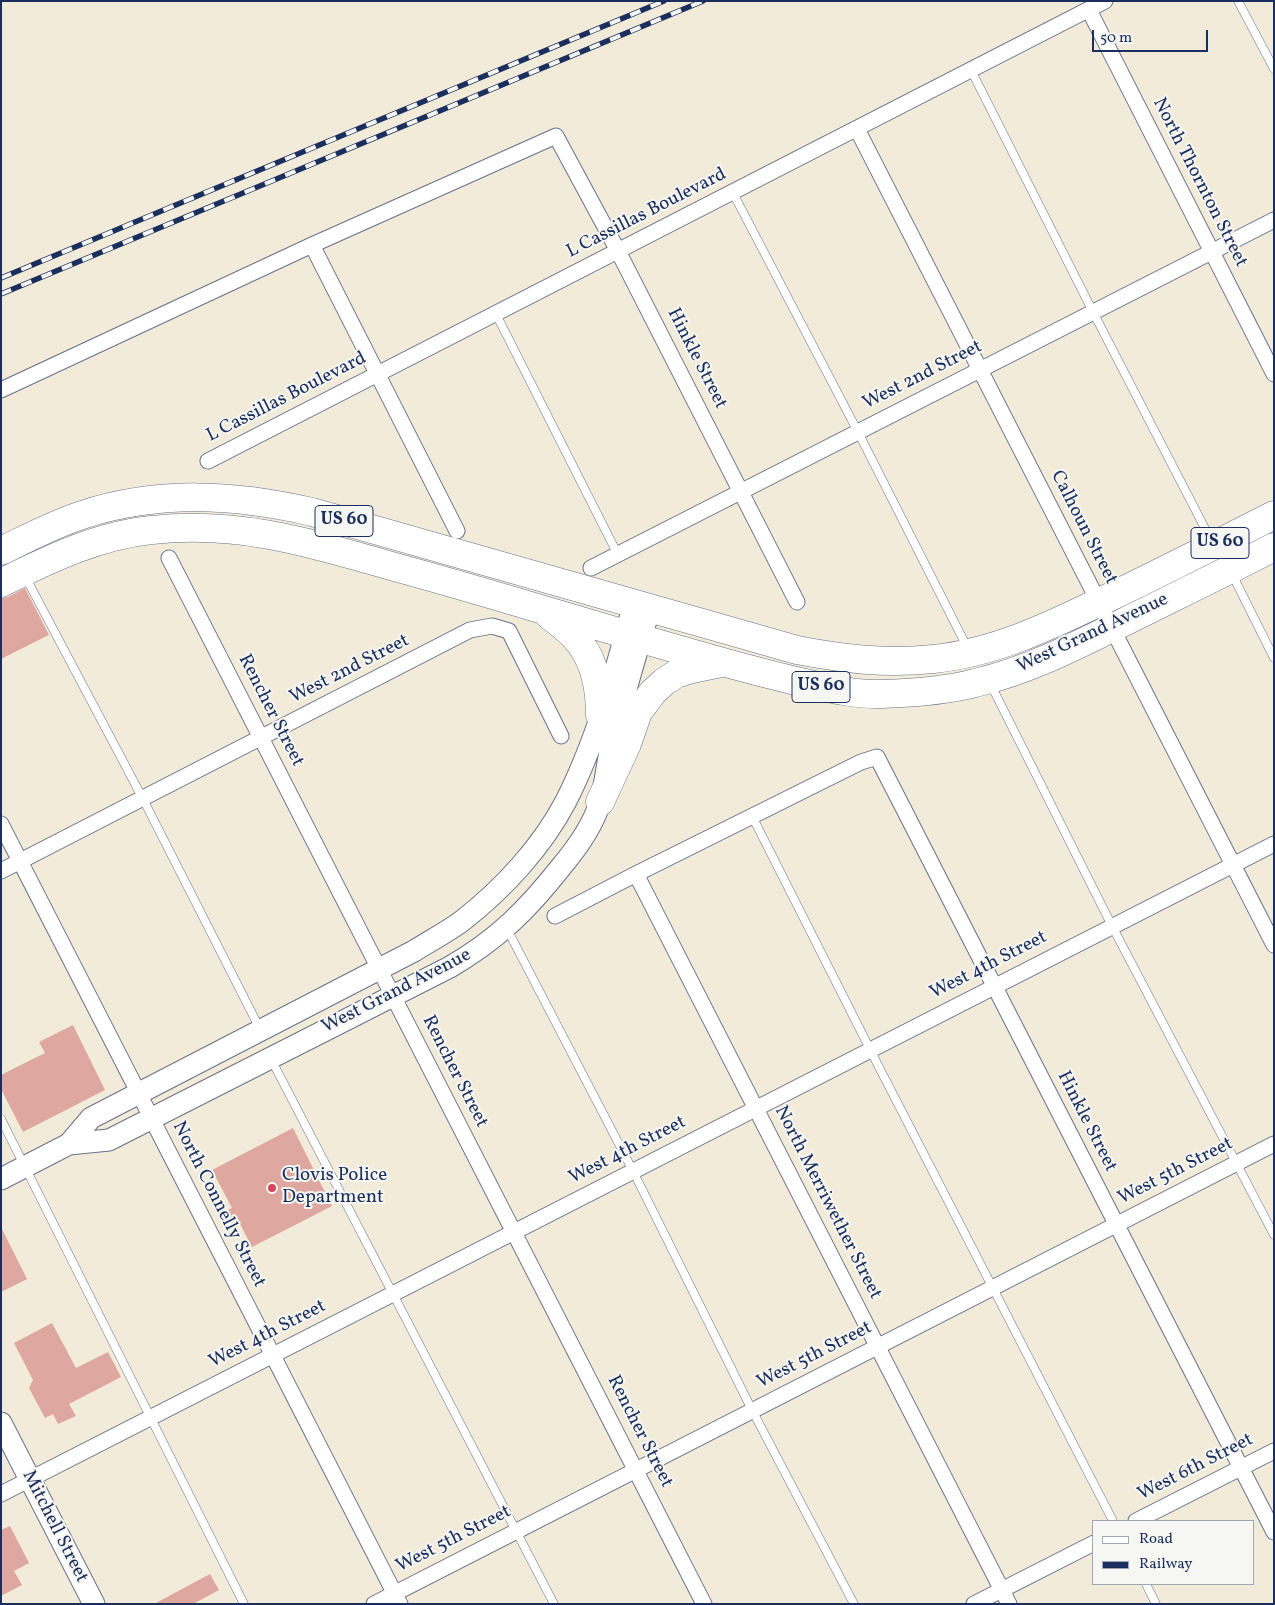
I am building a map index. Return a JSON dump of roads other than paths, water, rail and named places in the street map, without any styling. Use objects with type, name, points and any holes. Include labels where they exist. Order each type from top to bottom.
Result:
[{"type":"highway","name":"US 60","points":[[1,551],[81,515],[132,502],[198,496],[255,500],[312,512],[642,606]]},
{"type":"highway","name":"West Grand Avenue","points":[[642,606],[797,650],[845,659],[907,661],[935,659],[970,653],[1012,641],[1050,625],[1274,515]]},
{"type":"highway","name":"US 60","points":[[23,572],[108,539],[150,530],[221,528],[262,532],[454,583],[633,637]]},
{"type":"highway","name":"West Grand Avenue","points":[[633,637],[725,663],[833,689],[878,694],[927,691],[974,684],[1062,653],[1274,547]]},
{"type":"highway","points":[[543,610],[574,637],[584,651],[594,670],[598,685],[600,715]]},
{"type":"highway","points":[[600,802],[627,744],[638,712],[653,692],[676,674],[725,663]]},
{"type":"main road","name":"West Grand Avenue","points":[[1,1179],[69,1144],[109,1140],[450,967],[475,952],[506,927],[538,896],[576,849],[600,802],[633,637],[642,606]]},
{"type":"main road","name":"West Grand Avenue","points":[[69,1144],[91,1118],[414,951],[461,922],[510,877],[531,852],[565,802],[588,752],[600,715],[633,637]]},
{"type":"main road","name":"Mitchell Street","points":[[1,1424],[94,1604]]},
{"type":"street","name":"L Cassillas Boulevard","points":[[208,461],[1105,1]]},
{"type":"street","name":"North Thornton Street","points":[[1089,10],[1274,374]]},
{"type":"street","name":"Calhoun Street","points":[[857,129],[1274,945]]},
{"type":"street","name":"Hinkle Street","points":[[312,245],[556,136],[618,251],[797,602]]},
{"type":"street","name":"West 2nd Street","points":[[592,568],[1274,220]]},
{"type":"street","points":[[1,390],[312,245],[457,531]]},
{"type":"street","name":"Rencher Street","points":[[169,558],[704,1604]]},
{"type":"street","name":"West 2nd Street","points":[[1,871],[470,630],[492,626],[509,632],[561,736]]},
{"type":"street","name":"Hinkle Street","points":[[752,816],[861,762],[877,757],[1274,1532]]},
{"type":"street","points":[[556,916],[752,816]]},
{"type":"street","name":"North Connelly Street","points":[[1,824],[397,1598]]},
{"type":"street","name":"West 4th Street","points":[[1,1494],[1274,844]]},
{"type":"street","name":"North Merriwether Street","points":[[636,874],[1009,1604]]},
{"type":"street","name":"West 5th Street","points":[[374,1604],[397,1598],[516,1531],[1274,1144]]},
{"type":"street","name":"West 6th Street","points":[[1138,1520],[1274,1450]]},
{"type":"street","points":[[974,1604],[1092,1544]]},
{"type":"lane","points":[[1238,1],[1274,69]]},
{"type":"lane","points":[[971,70],[1214,546]]},
{"type":"lane","points":[[732,193],[858,432],[970,653]]},
{"type":"lane","points":[[496,314],[618,555]]},
{"type":"lane","points":[[1230,570],[1274,658]]},
{"type":"lane","points":[[23,572],[143,798],[261,1030]]},
{"type":"lane","points":[[988,680],[1112,926],[1274,1235]]},
{"type":"lane","points":[[752,816],[870,1050],[1112,1520]]},
{"type":"lane","points":[[506,927],[633,1171],[752,1410],[854,1604]]},
{"type":"lane","points":[[270,1058],[554,1604]]},
{"type":"lane","points":[[1,1119],[244,1604]]},
{"type":"lane","points":[[1146,1585],[1156,1604]]},
{"type":"railway","points":[[1,278],[664,1]]},
{"type":"railway","points":[[1,294],[703,1]]},
{"type":"place","name":"Clovis Police Department","points":[[272,1188]]}]
